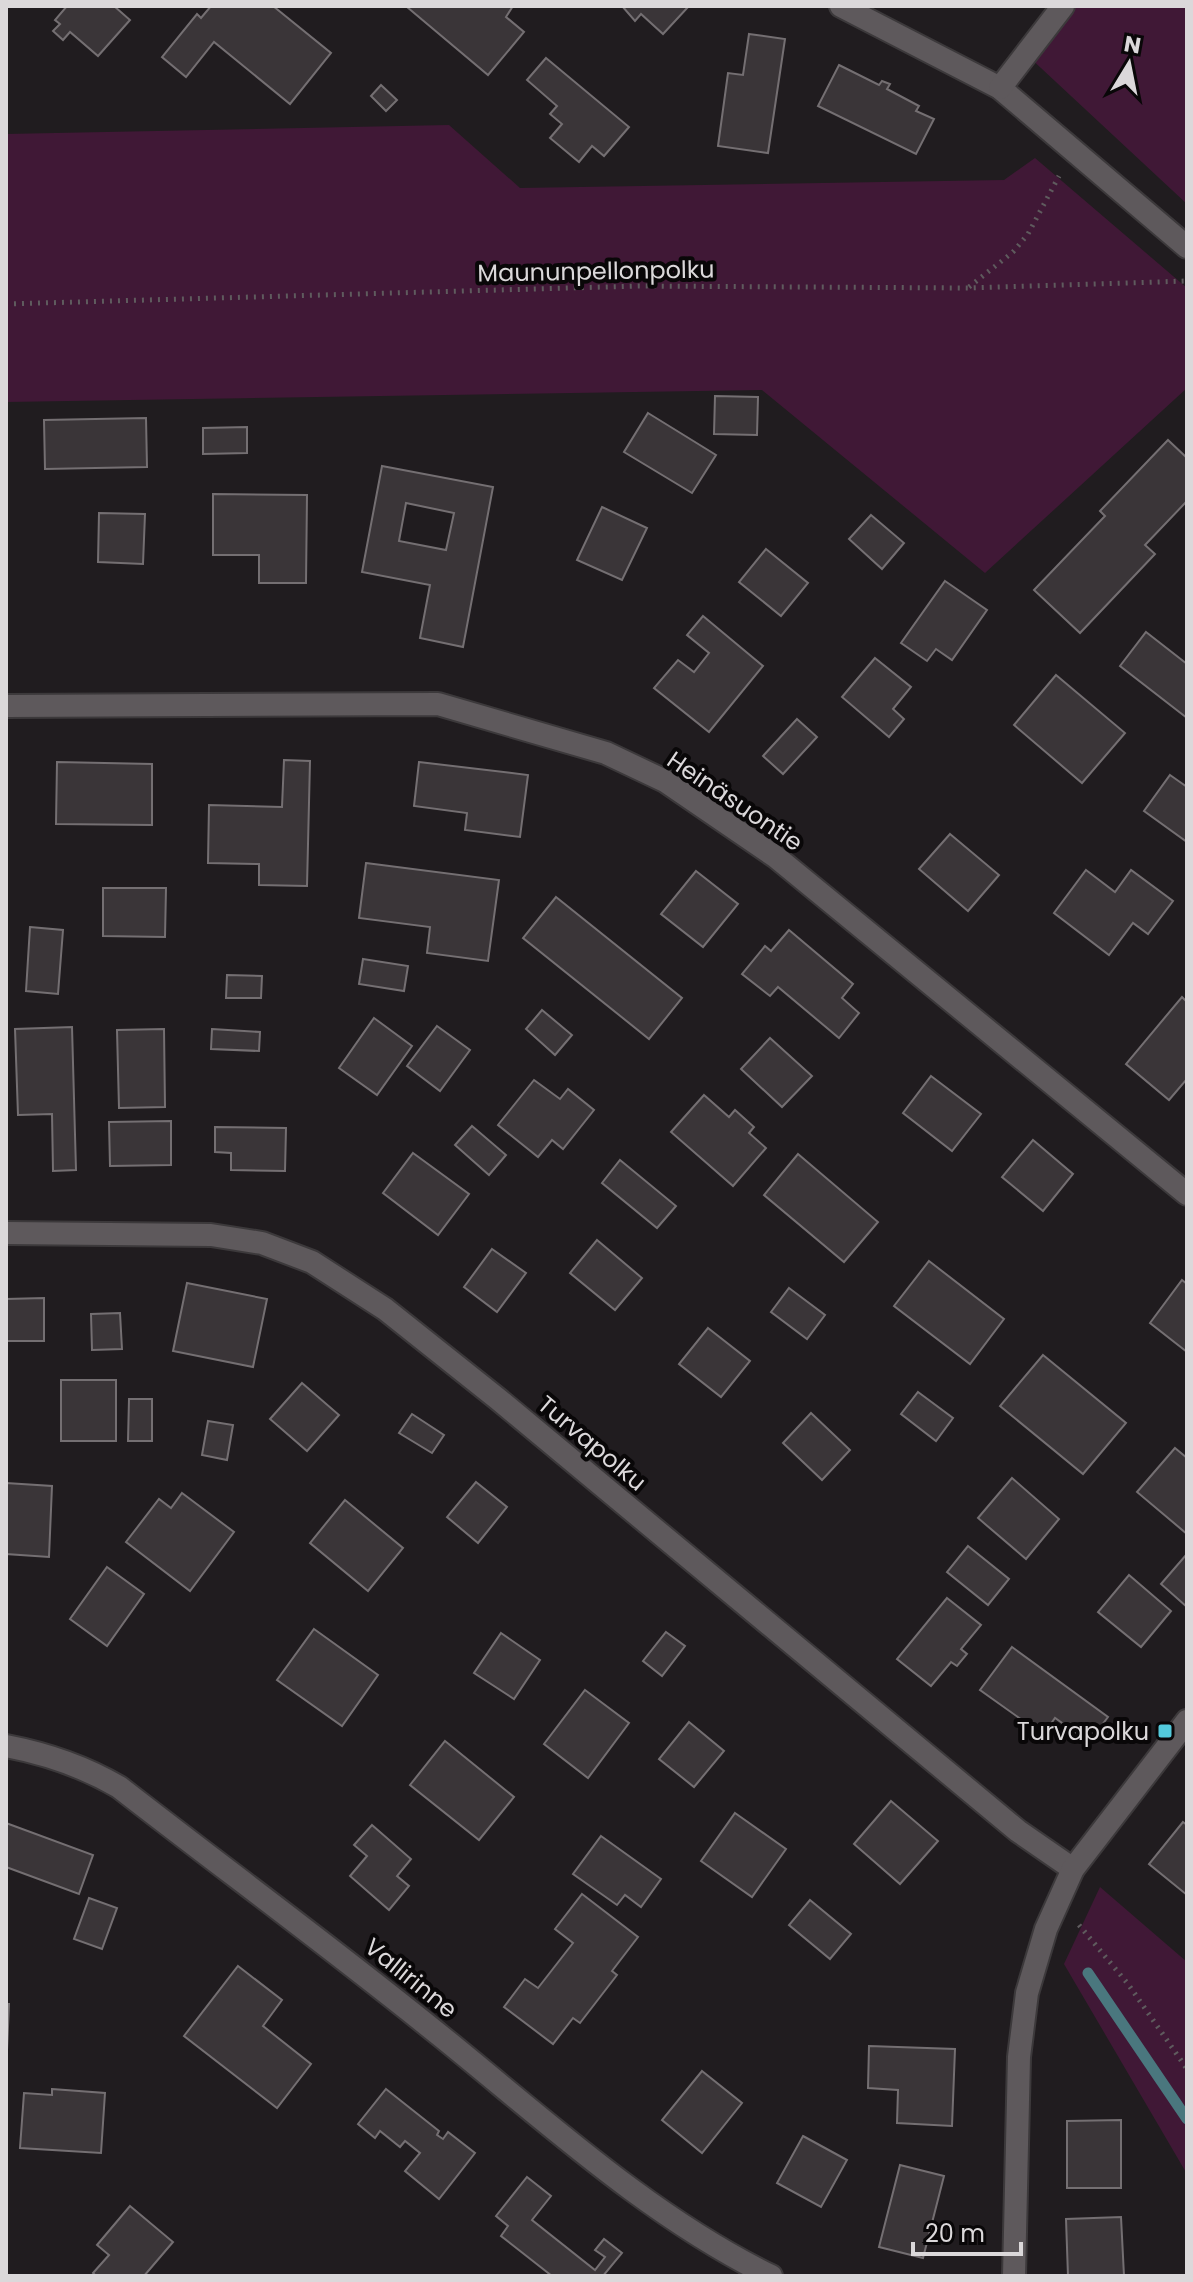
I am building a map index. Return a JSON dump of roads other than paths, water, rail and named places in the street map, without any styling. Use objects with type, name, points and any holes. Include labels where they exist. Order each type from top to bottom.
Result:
[{"type":"street","points":[[841,6],[1000,88],[1187,247]]},
{"type":"street","points":[[1000,88],[1063,6]]},
{"type":"street","name":"Heinäsuontie","points":[[6,706],[438,704],[606,753],[665,781],[776,857],[1187,1194]]},
{"type":"street","name":"Turvapolku","points":[[6,1233],[211,1235],[262,1243],[312,1262],[385,1309],[457,1366],[919,1745],[1018,1831],[1073,1869]]},
{"type":"street","points":[[1014,2276],[1021,2041],[1027,1993],[1046,1929],[1073,1869],[1187,1721]]},
{"type":"street","name":"Vallirinne","points":[[6,1746],[42,1753],[77,1765],[119,1787],[349,1962],[611,2173],[680,2221],[771,2276]]},
{"type":"waterway","points":[[1088,1973],[1187,2119]]},
{"type":"place","name":"Turvapolku","points":[[1165,1731]]}]
